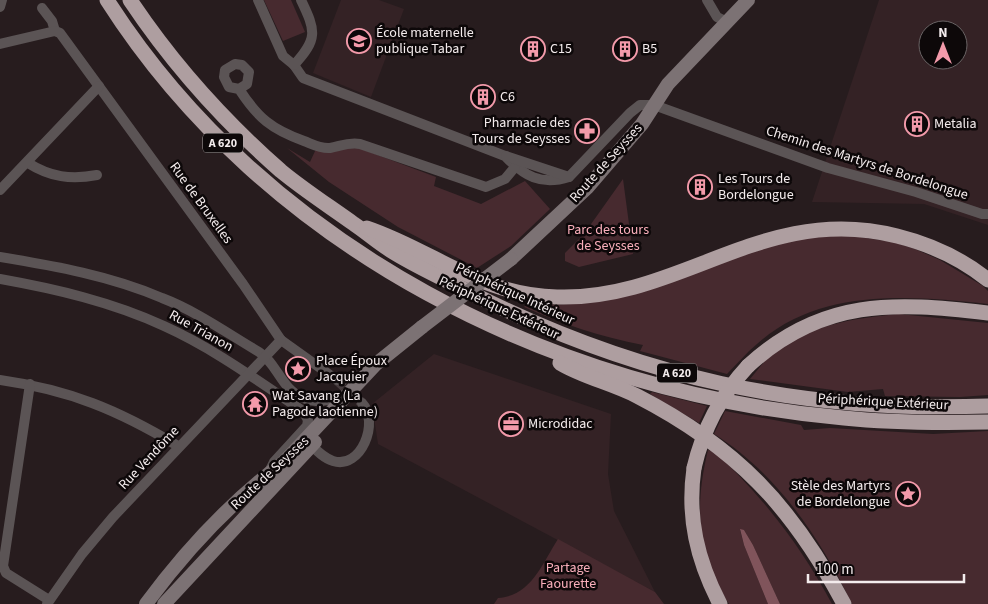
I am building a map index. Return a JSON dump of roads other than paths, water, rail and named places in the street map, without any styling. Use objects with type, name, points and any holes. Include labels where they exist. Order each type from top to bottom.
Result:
[{"type":"highway","name":"Périphérique Extérieur","points":[[107,0],[168,84],[222,142],[295,207],[366,258],[472,317],[547,350],[613,372],[697,394],[793,412],[894,422],[988,422]]},
{"type":"highway","name":"Périphérique Intérieur","points":[[130,0],[164,48],[234,126],[282,171],[390,250],[537,324],[616,356],[660,369],[742,388],[846,404],[938,408],[988,406]]},
{"type":"highway","points":[[352,223],[388,235],[466,276],[494,287],[520,294],[556,297],[590,296],[621,291],[662,279],[766,239],[800,231],[827,228],[880,231],[910,239],[960,261],[988,280]]},
{"type":"highway","points":[[720,604],[695,543],[691,496],[694,468],[701,440],[714,412],[728,390],[748,366],[768,348],[787,335],[817,320],[847,312],[904,306],[985,313]]},
{"type":"highway","points":[[547,350],[561,364],[635,395],[690,426],[741,464],[775,498],[791,518],[810,544],[844,604]]},
{"type":"main road","name":"Route de Seysses","points":[[164,604],[311,439],[349,393],[396,346],[511,259],[587,188],[642,124],[668,84],[748,0]]},
{"type":"main road","name":"Route de Seysses","points":[[146,604],[206,534],[268,473],[311,439],[422,327]]},
{"type":"street","points":[[0,7],[2,0]]},
{"type":"street","points":[[258,0],[283,56],[294,65],[303,78],[504,156],[569,177]]},
{"type":"street","points":[[294,65],[307,51],[314,35],[312,23],[301,0]]},
{"type":"street","points":[[708,0],[717,17],[727,22]]},
{"type":"street","name":"Rue de Bruxelles","points":[[42,8],[52,21],[55,31],[60,33],[244,284],[281,340],[337,380]]},
{"type":"street","points":[[0,44],[55,31]]},
{"type":"street","points":[[0,190],[28,163],[99,86]]},
{"type":"street","points":[[239,89],[250,106],[279,132],[318,147],[330,148],[350,142],[360,144],[486,187],[504,179],[515,168]]},
{"type":"street","points":[[504,156],[515,168],[542,181],[555,181],[569,177],[630,113],[640,105],[654,105]]},
{"type":"street","name":"Chemin des Martyrs de Bordelongue","points":[[654,105],[828,168],[916,192],[982,214],[988,214]]},
{"type":"street","points":[[28,163],[40,171],[74,179],[97,175]]},
{"type":"street","points":[[0,257],[52,266],[140,289],[187,310],[264,356],[288,388],[302,398],[313,412],[311,439],[331,461],[340,462],[354,458],[363,447],[368,433],[368,418],[366,407],[362,403]]},
{"type":"street","name":"Rue Trianon","points":[[0,279],[45,287],[128,311],[197,342],[303,411],[308,420],[303,432],[274,462],[268,473]]},
{"type":"street","name":"Rue Vendôme","points":[[48,602],[82,554],[112,517],[281,340]]},
{"type":"street","points":[[0,380],[30,384],[72,394],[142,424],[178,446]]},
{"type":"street","points":[[30,384],[3,566],[6,573],[48,602]]},
{"type":"street","points":[[302,398],[316,402],[349,393]]},
{"type":"tunnel","points":[[337,380],[362,403]]},
{"type":"place","name":"École maternelle publique Tabar","points":[[359,41]]},
{"type":"place","name":"C15","points":[[533,49]]},
{"type":"place","name":"B5","points":[[625,49]]},
{"type":"place","name":"C6","points":[[483,97]]},
{"type":"place","name":"Metalia","points":[[917,124]]},
{"type":"place","name":"Pharmacie des Tours de Seysses","points":[[587,131]]},
{"type":"place","name":"Les Tours de Bordelongue","points":[[700,187]]},
{"type":"place","name":"Place Époux Jacquier","points":[[298,369]]},
{"type":"place","name":"Wat Savang (La Pagode laotienne)","points":[[255,404]]},
{"type":"place","name":"Microdidac","points":[[511,424]]},
{"type":"place","name":"Stèle des Martyrs de Bordelongue","points":[[908,494]]},
{"type":"park label","name":"Parc des tours de Seysses","points":[[608,238]]},
{"type":"park label","name":"Partage Faourette","points":[[568,576]]}]
